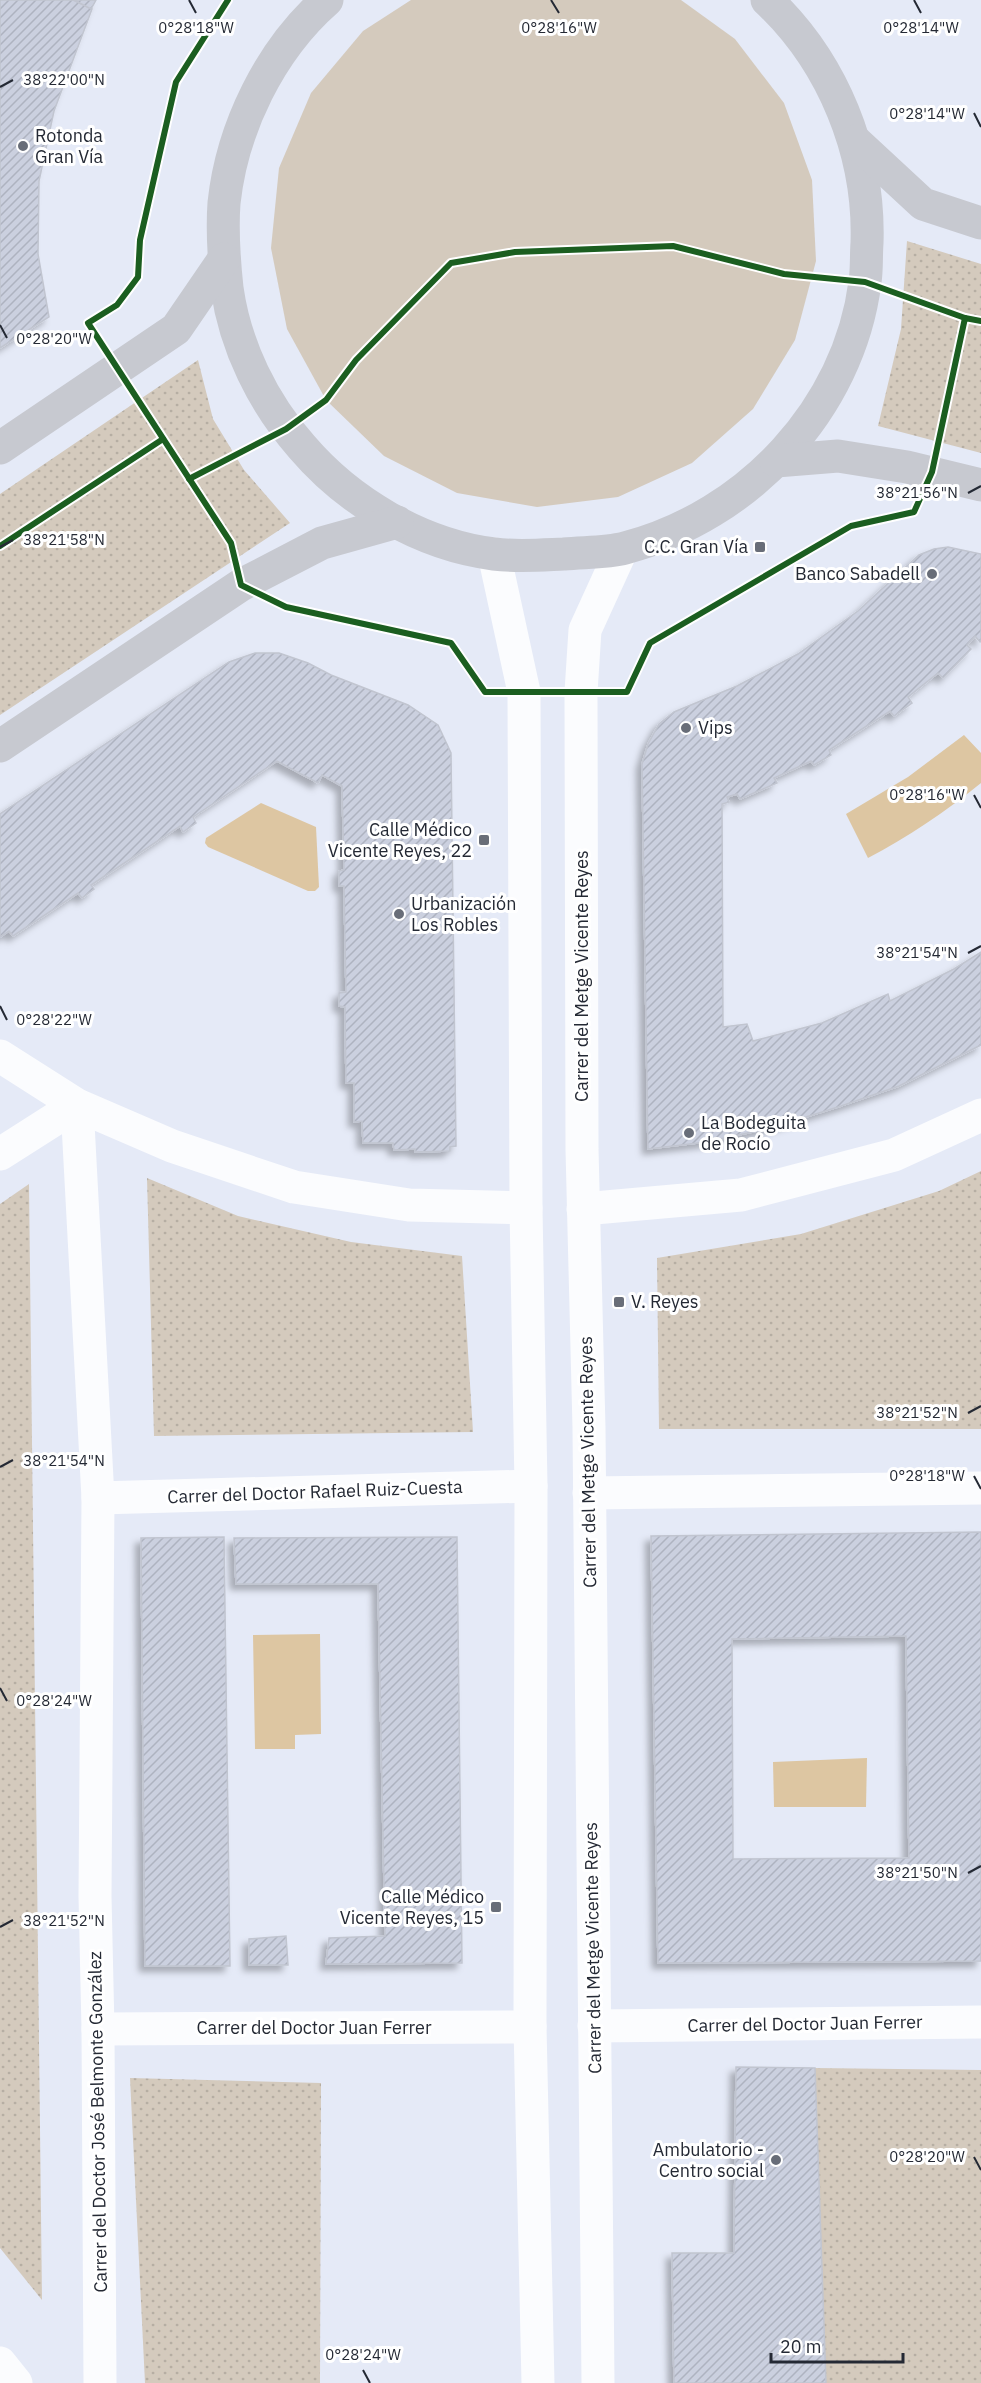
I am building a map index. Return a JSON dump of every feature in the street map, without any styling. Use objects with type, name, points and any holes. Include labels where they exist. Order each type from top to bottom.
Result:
[{"type":"main road","points":[[322,2],[284,48],[255,96],[235,148],[225,203],[224,259],[230,304],[242,348],[261,390],[286,429],[318,466],[355,497],[397,522],[444,542],[494,554],[540,555],[622,549],[665,535],[705,516],[743,491],[776,461],[814,413],[835,378],[854,332],[865,282],[868,211],[855,141],[834,90],[806,44],[769,1]]},
{"type":"main road","points":[[855,141],[923,204],[981,223]]},
{"type":"main road","points":[[0,448],[176,329],[224,259]]},
{"type":"main road","points":[[776,461],[838,456],[907,466],[981,485]]},
{"type":"main road","points":[[0,746],[242,585],[322,543],[397,522]]},
{"type":"street","name":"Carrer del Metge Vicente Reyes","points":[[598,2383],[589,1428],[583,1209],[581,692],[585,630],[622,549]]},
{"type":"street","points":[[494,554],[524,692],[526,1208],[531,1486],[530,2027],[538,2383]]},
{"type":"street","points":[[0,1056],[76,1105],[172,1146],[294,1187],[409,1205],[526,1208]]},
{"type":"street","points":[[0,1154],[76,1105]]},
{"type":"street","name":"Carrer del Doctor José Belmonte González","points":[[76,1105],[98,1498],[94,1896],[98,2029],[100,2383]]},
{"type":"street","points":[[583,1209],[741,1195],[894,1155],[981,1115]]},
{"type":"street","name":"Carrer del Doctor Rafael Ruiz-Cuesta","points":[[98,1498],[531,1486]]},
{"type":"street","points":[[589,1493],[981,1488]]},
{"type":"street","name":"Carrer del Doctor Juan Ferrer","points":[[594,2026],[981,2022]]},
{"type":"street","name":"Carrer del Doctor Juan Ferrer","points":[[98,2029],[530,2027]]},
{"type":"street","points":[[0,2363],[16,2383]]},
{"type":"shaded area","points":[[411,0],[681,0],[735,39],[784,103],[812,180],[816,261],[795,340],[753,409],[692,463],[618,497],[537,507],[457,493],[384,456],[326,400],[287,329],[271,248],[279,168],[311,93],[363,31]]},
{"type":"shaded area","points":[[907,241],[981,264],[981,453],[878,426],[901,329]]},
{"type":"shaded area","points":[[198,360],[213,419],[244,470],[290,523],[0,715],[0,494]]},
{"type":"shaded area","points":[[964,735],[981,753],[981,783],[926,824],[868,858],[846,814],[908,777]]},
{"type":"shaded area","points":[[261,803],[316,827],[319,887],[315,891],[308,891],[208,847],[205,843],[206,838]]},
{"type":"shaded area","points":[[981,1171],[981,1429],[659,1429],[657,1258],[801,1234],[939,1191]]},
{"type":"shaded area","points":[[147,1178],[238,1216],[351,1242],[462,1256],[473,1432],[154,1436]]},
{"type":"shaded area","points":[[29,1184],[42,2300],[0,2248],[0,1204]]},
{"type":"shaded area","points":[[320,1634],[321,1734],[295,1735],[295,1749],[255,1749],[253,1635]]},
{"type":"shaded area","points":[[867,1758],[866,1807],[774,1807],[773,1762]]},
{"type":"shaded area","points":[[815,2068],[981,2070],[981,2383],[826,2383]]},
{"type":"shaded area","points":[[130,2078],[321,2083],[320,2383],[145,2383]]},
{"type":"building","name":"Rotonda Gran Vía","points":[[0,0],[73,0],[92,9],[54,111],[39,181],[38,254],[49,317],[0,348]]},
{"type":"building","points":[[74,0],[96,0],[91,9]]},
{"type":"building","points":[[948,547],[981,554],[980,642],[975,636],[967,645],[971,649],[943,678],[938,673],[908,697],[912,703],[894,716],[890,711],[829,750],[831,755],[814,765],[811,761],[774,778],[777,783],[740,799],[737,794],[727,797],[729,802],[722,804],[723,1027],[747,1024],[753,1041],[822,1023],[888,994],[890,1001],[954,969],[981,952],[981,1045],[899,1086],[771,1128],[706,1142],[648,1149],[642,764],[648,744],[659,724],[674,712],[737,686],[798,654],[858,611],[919,555]]},
{"type":"building","name":"Urbanización Los Robles","points":[[255,653],[279,653],[408,705],[438,725],[451,753],[456,1146],[450,1147],[450,1151],[415,1152],[415,1149],[394,1150],[393,1143],[363,1143],[362,1121],[354,1122],[354,1083],[346,1083],[345,1007],[339,1006],[339,993],[346,992],[344,886],[339,886],[339,871],[344,870],[342,786],[322,775],[318,783],[277,761],[193,817],[196,823],[183,832],[180,826],[91,885],[94,889],[82,898],[78,893],[13,936],[9,931],[0,937],[0,814],[229,662]]},
{"type":"building","points":[[981,1532],[981,1961],[658,1963],[651,1536]],"holes":[[[906,1636],[909,1858],[733,1859],[732,1639]]]},
{"type":"building","points":[[224,1537],[230,1966],[145,1966],[141,1538]]},
{"type":"building","points":[[457,1537],[462,1963],[326,1964],[329,1938],[385,1936],[378,1584],[236,1584],[234,1538]]},
{"type":"building","points":[[286,1936],[288,1965],[249,1965],[249,1939]]},
{"type":"building","name":"Ambulatorio - Centro social","points":[[736,2067],[815,2068],[826,2383],[674,2383],[672,2253],[734,2253]]},
{"type":"cycle path","points":[[228,0],[176,82],[140,240],[138,277],[117,305],[88,323],[231,543],[241,585],[286,607],[451,643],[485,692],[627,692],[650,643],[851,526],[914,512],[932,472],[965,318],[981,321]]},
{"type":"cycle path","points":[[189,479],[286,429],[326,400],[356,360],[451,263],[515,252],[673,246],[784,274],[865,282],[965,318]]},
{"type":"cycle path","points":[[0,546],[163,439]]},
{"type":"place","name":"Rotonda Gran Vía","points":[[23,146]]},
{"type":"place","name":"C.C. Gran Vía","points":[[760,547]]},
{"type":"place","name":"Banco Sabadell","points":[[932,574]]},
{"type":"place","name":"Vips","points":[[686,728]]},
{"type":"place","name":"Calle Médico Vicente Reyes, 22","points":[[484,840]]},
{"type":"place","name":"Urbanización Los Robles","points":[[399,914]]},
{"type":"place","name":"La Bodeguita de Rocío","points":[[689,1133]]},
{"type":"place","name":"V. Reyes","points":[[619,1302]]},
{"type":"place","name":"Calle Médico Vicente Reyes, 15","points":[[496,1907]]},
{"type":"place","name":"Ambulatorio - Centro social","points":[[776,2160]]}]
